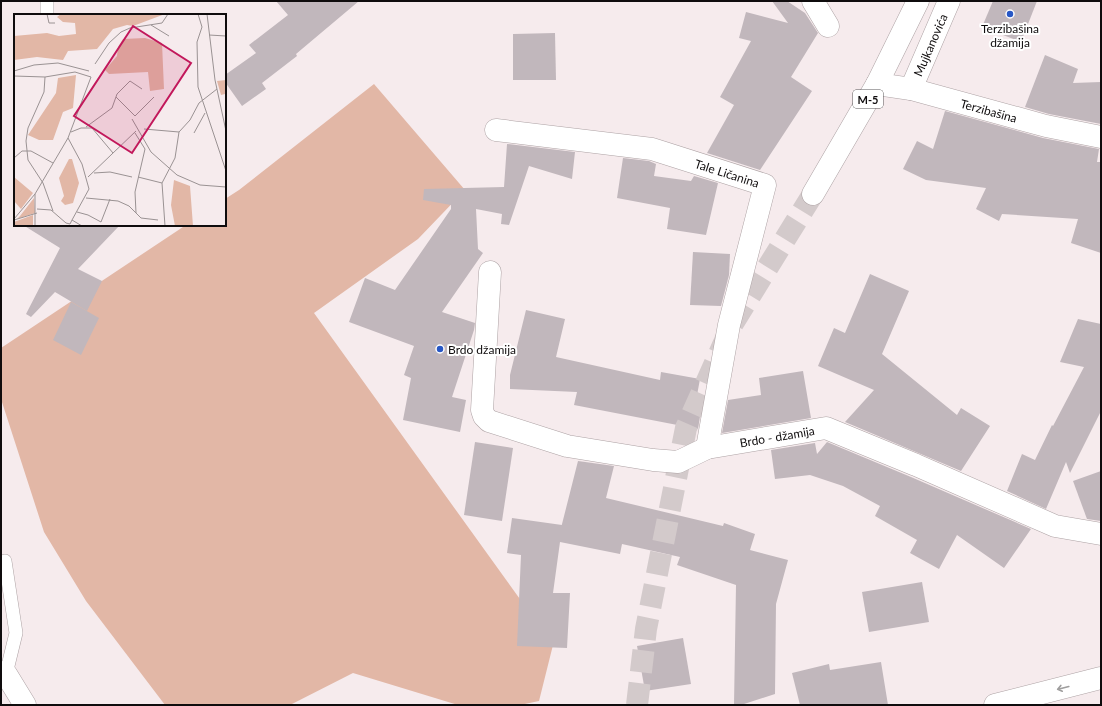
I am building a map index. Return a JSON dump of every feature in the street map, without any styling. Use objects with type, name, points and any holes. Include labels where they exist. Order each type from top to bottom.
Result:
[{"type":"street","points":[[813,1],[828,26]]},
{"type":"street","name":"M-5","points":[[813,194],[877,84],[918,1]]},
{"type":"street","name":"Mujkanovića","points":[[911,89],[949,1]]},
{"type":"street","name":"Terzibašina","points":[[877,84],[911,89],[1046,126],[1101,137]]},
{"type":"street","name":"Tale Ličanina","points":[[496,130],[652,149],[764,185],[729,325],[707,448]]},
{"type":"street","name":"Brdo - džamija","points":[[490,272],[482,410],[484,416],[489,421],[567,446],[654,460],[678,462],[707,448],[826,428],[916,465],[1056,526],[1101,534]]},
{"type":"street","points":[[4,673],[26,705]]},
{"type":"street","points":[[994,705],[1101,678]]},
{"type":"lane","points":[[47,1],[47,14]]},
{"type":"lane","points":[[4,561],[16,633],[4,673]]},
{"type":"shaded area","points":[[374,84],[465,190],[418,239],[314,313],[553,645],[539,701],[520,705],[458,705],[353,673],[290,705],[165,705],[86,601],[44,532],[1,399],[1,348],[184,226],[226,226],[226,198],[239,190]]},
{"type":"building","points":[[276,1],[359,1],[296,54],[297,56],[262,83],[266,89],[242,106],[226,83],[226,74],[256,53],[249,45],[288,15]]},
{"type":"building","points":[[772,1],[787,1],[805,13],[818,33],[791,77],[812,91],[760,170],[707,153],[734,105],[720,97],[751,41],[739,38],[746,12],[788,23]]},
{"type":"building","name":"Terzibašina džamija","points":[[993,1],[1037,1],[1021,42],[982,27]]},
{"type":"building","points":[[555,33],[556,80],[513,80],[513,34]]},
{"type":"building","points":[[1045,55],[1078,69],[1073,83],[1101,82],[1101,124],[1049,114],[1025,107]]},
{"type":"building","points":[[945,111],[1043,138],[1099,149],[1097,162],[1101,162],[1101,253],[1071,243],[1078,219],[1002,214],[999,221],[976,209],[986,188],[926,180],[903,169],[917,141],[933,149]]},
{"type":"building","points":[[507,144],[575,152],[572,179],[529,166],[509,225],[501,224],[502,214],[476,209],[478,249],[483,253],[442,312],[475,323],[452,397],[466,400],[460,432],[403,420],[411,378],[404,375],[414,346],[349,322],[365,278],[395,290],[451,209],[451,205],[423,200],[424,189],[504,187]]},
{"type":"building","points":[[623,158],[649,161],[656,164],[654,176],[691,181],[694,176],[718,183],[706,235],[667,229],[670,208],[617,198]]},
{"type":"building","points":[[25,226],[119,226],[78,269],[102,281],[87,311],[55,292],[31,317],[26,314],[60,248]]},
{"type":"building","points":[[693,252],[730,254],[729,275],[721,306],[690,305]]},
{"type":"building","points":[[870,274],[909,291],[882,354],[957,415],[961,408],[990,426],[961,471],[845,422],[874,390],[818,366],[834,328],[845,333]]},
{"type":"building","points":[[71,302],[99,318],[81,355],[53,340]]},
{"type":"building","points":[[526,310],[565,319],[556,357],[660,380],[661,372],[700,379],[695,406],[702,404],[698,429],[574,405],[577,392],[510,389],[510,375]]},
{"type":"building","points":[[1078,319],[1101,324],[1101,411],[1070,473],[1066,462],[1046,509],[1007,491],[1022,454],[1035,460],[1052,425],[1053,426],[1084,367],[1060,362]]},
{"type":"building","points":[[803,371],[811,418],[722,433],[728,400],[761,395],[759,378]]},
{"type":"building","points":[[475,442],[513,448],[502,521],[464,515]]},
{"type":"building","points":[[827,442],[1031,529],[1004,568],[957,535],[939,569],[910,553],[917,540],[875,516],[880,506],[843,486],[810,475],[775,479],[771,450],[815,443],[817,454]]},
{"type":"building","points":[[578,461],[614,466],[606,498],[723,526],[724,523],[755,534],[750,550],[788,560],[776,604],[775,694],[741,705],[734,705],[736,585],[677,565],[680,557],[622,544],[620,554],[560,542],[553,593],[570,593],[567,648],[517,646],[521,555],[507,553],[512,518],[562,525]]},
{"type":"building","points":[[1101,471],[1101,521],[1087,519],[1073,481]]},
{"type":"building","points":[[922,582],[929,622],[869,632],[862,592]]},
{"type":"building","points":[[683,638],[691,684],[645,691],[637,646]]},
{"type":"building","points":[[881,662],[888,705],[800,705],[792,673],[829,664],[830,670]]},
{"type":"tunnel","points":[[637,705],[646,629],[686,428],[732,325],[813,194]]},
{"type":"place","name":"Terzibašina džamija","points":[[1010,14]]},
{"type":"place","name":"Brdo džamija","points":[[440,349]]}]
